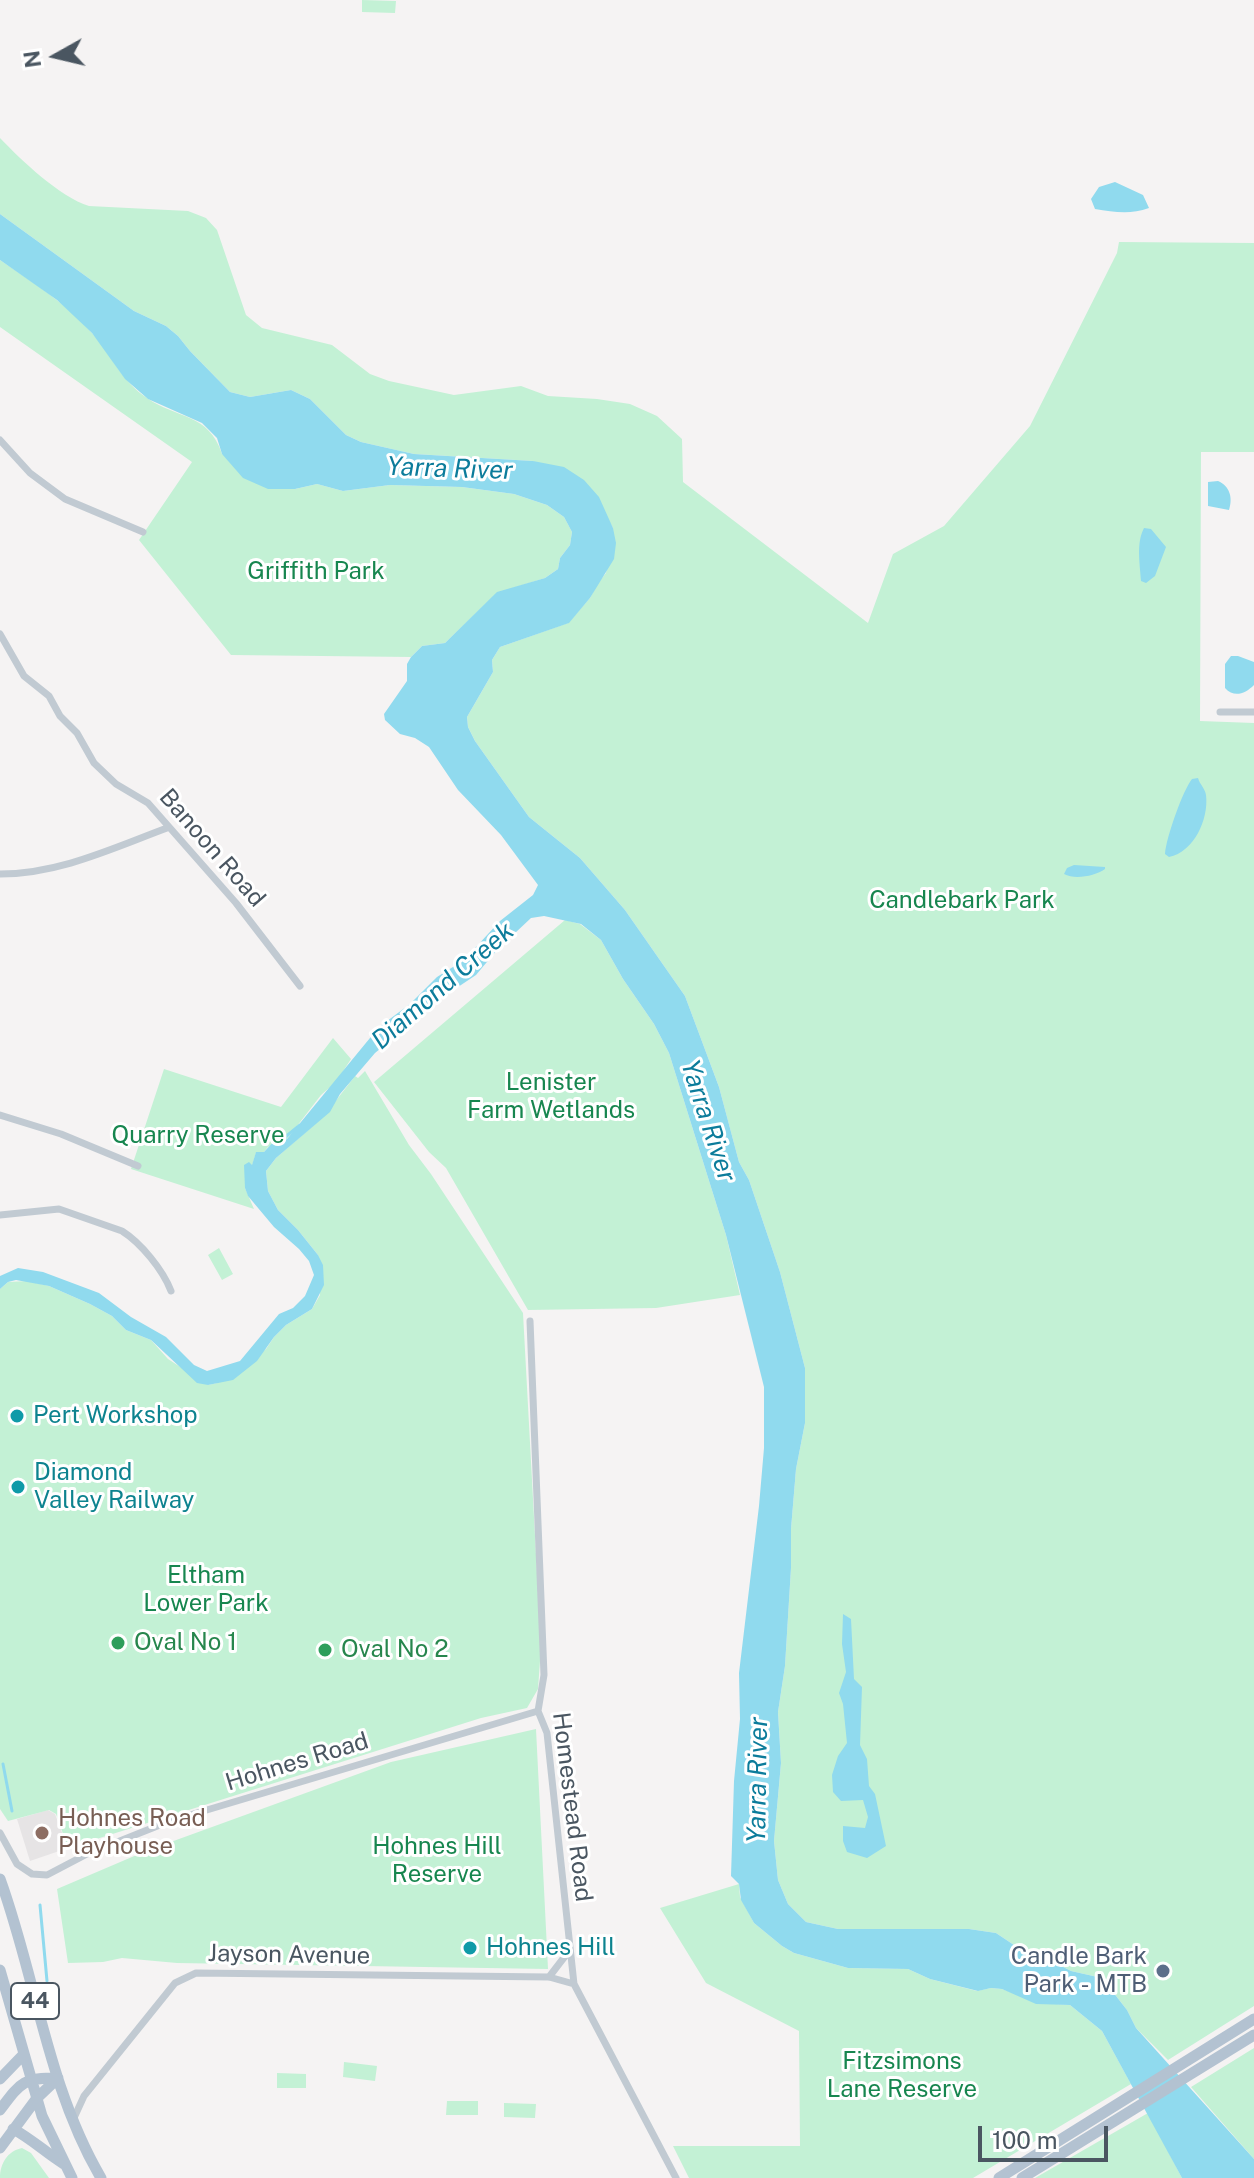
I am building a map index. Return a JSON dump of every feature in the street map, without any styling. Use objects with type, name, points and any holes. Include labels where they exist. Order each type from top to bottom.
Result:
[{"type":"main road","name":"44","points":[[0,1879],[60,2084]]},
{"type":"main road","name":"44","points":[[0,1970],[37,2098]]},
{"type":"main road","points":[[1022,2178],[1119,2120],[1210,2056],[1254,2019]]},
{"type":"main road","points":[[999,2178],[1112,2108],[1254,2035]]},
{"type":"main road","name":"44","points":[[0,2079],[24,2054]]},
{"type":"main road","points":[[0,2110],[15,2091],[31,2078],[60,2084]]},
{"type":"main road","points":[[0,2148],[37,2098],[60,2084]]},
{"type":"main road","points":[[60,2084],[83,2147],[101,2178]]},
{"type":"main road","points":[[37,2098],[48,2130],[72,2178]]},
{"type":"main road","points":[[13,2129],[64,2164]]},
{"type":"street","points":[[0,440],[30,473],[65,499],[143,532]]},
{"type":"street","name":"Banoon Road","points":[[0,634],[24,676],[49,696],[60,716],[77,733],[94,763],[116,784],[141,797],[236,903],[300,986]]},
{"type":"street","points":[[1220,712],[1254,712]]},
{"type":"street","points":[[0,874],[24,874],[59,868],[167,828]]},
{"type":"street","points":[[0,1115],[61,1134],[138,1166]]},
{"type":"street","points":[[0,1215],[59,1209],[122,1231],[130,1236],[166,1278],[171,1291]]},
{"type":"street","name":"Homestead Road","points":[[530,1321],[544,1675],[538,1711],[547,1733],[574,1984],[676,2178]]},
{"type":"street","name":"Hohnes Road","points":[[0,1833],[10,1856],[24,1870],[39,1876],[47,1875],[87,1854],[170,1821],[538,1711]]},
{"type":"street","points":[[549,1977],[569,1951]]},
{"type":"street","name":"Jayson Avenue","points":[[72,2121],[84,2096],[175,1983],[196,1973],[549,1977],[574,1984]]},
{"type":"street","points":[[60,2084],[67,2094],[84,2096]]},
{"type":"shaded area","name":"Hohnes Road Playhouse","points":[[48,1810],[55,1814],[68,1848],[30,1861],[17,1819]]},
{"type":"green space","points":[[362,0],[396,1],[395,13],[362,12]]},
{"type":"green space","name":"Candlebark Park","points":[[0,138],[54,186],[89,206],[188,211],[206,218],[217,230],[246,315],[262,328],[332,345],[370,374],[454,395],[521,386],[548,396],[630,404],[657,416],[682,439],[683,482],[868,623],[893,554],[944,526],[1030,426],[1117,253],[1119,242],[1254,243],[1254,452],[1201,452],[1200,721],[1254,723],[1254,2006],[1168,2060],[1136,2028],[1127,2010],[1102,1978],[1071,1971],[1020,1949],[996,1933],[969,1929],[838,1929],[806,1922],[788,1904],[778,1880],[774,1841],[781,1763],[778,1712],[785,1666],[796,1469],[805,1423],[805,1368],[780,1272],[749,1180],[739,1162],[719,1087],[685,996],[625,910],[580,858],[529,817],[468,727],[467,717],[493,672],[492,660],[500,647],[568,623],[590,598],[606,573],[613,528],[608,519],[533,461],[414,454],[361,442],[346,435],[310,399],[291,390],[250,397],[230,392],[166,326],[134,311],[0,214]]},
{"type":"green space","name":"Griffith Park","points":[[0,260],[82,322],[138,391],[158,405],[191,418],[209,431],[222,454],[295,489],[317,484],[343,491],[390,485],[462,487],[514,494],[547,505],[564,517],[572,532],[570,545],[560,558],[558,569],[545,578],[497,593],[445,643],[422,646],[411,657],[231,655],[139,540],[192,462],[0,327]]},
{"type":"green space","name":"Lenister Farm Wetlands","points":[[565,920],[580,924],[601,940],[669,1053],[726,1235],[740,1295],[656,1308],[528,1310],[446,1168],[429,1152],[374,1082]]},
{"type":"green space","name":"Quarry Reserve","points":[[333,1038],[351,1059],[336,1082],[321,1095],[287,1139],[256,1153],[245,1188],[254,1209],[131,1169],[164,1069],[281,1107]]},
{"type":"green space","name":"Eltham Lower Park","points":[[365,1071],[409,1145],[523,1313],[541,1647],[538,1689],[527,1708],[481,1718],[68,1848],[56,1814],[49,1810],[8,1821],[0,1809],[0,1289],[8,1282],[27,1281],[49,1286],[90,1304],[112,1316],[126,1330],[151,1340],[168,1359],[208,1385],[217,1383],[266,1349],[286,1325],[312,1309],[320,1295],[318,1255],[278,1210],[268,1191],[266,1171],[276,1158],[323,1117],[355,1076],[358,1078]]},
{"type":"green space","points":[[219,1248],[233,1274],[222,1280],[208,1255]]},
{"type":"green space","name":"Hohnes Hill Reserve","points":[[536,1729],[548,1969],[177,1963],[122,1958],[68,1963],[57,1889],[146,1851],[391,1762]]},
{"type":"green space","name":"Fitzsimons Lane Reserve","points":[[739,1884],[740,1897],[754,1923],[794,1953],[848,1968],[908,1969],[930,1979],[977,1991],[1002,1989],[1042,2003],[1070,2005],[1102,2031],[1131,2084],[973,2178],[689,2178],[673,2146],[800,2146],[799,2031],[706,1983],[660,1908]]},
{"type":"green space","points":[[1254,2048],[1254,2159],[1191,2087]]},
{"type":"green space","points":[[344,2062],[377,2066],[375,2081],[343,2077]]},
{"type":"green space","points":[[277,2073],[306,2074],[306,2088],[277,2088]]},
{"type":"green space","points":[[447,2101],[478,2101],[478,2115],[446,2115]]},
{"type":"green space","points":[[504,2103],[536,2104],[535,2118],[504,2117]]},
{"type":"green space","points":[[1148,2113],[1182,2178],[1035,2178]]},
{"type":"green space","points":[[22,2148],[31,2153],[49,2178],[0,2178],[6,2158]]},
{"type":"water","points":[[1115,182],[1143,195],[1149,208],[1129,212],[1095,209],[1091,199],[1099,187]]},
{"type":"water","name":"Yarra River","points":[[0,214],[134,311],[166,326],[230,392],[250,397],[291,390],[310,399],[346,435],[361,442],[414,454],[533,461],[564,467],[584,480],[599,497],[613,528],[616,543],[614,559],[590,598],[569,623],[500,647],[492,660],[493,672],[467,717],[468,727],[529,817],[580,858],[625,910],[685,996],[719,1087],[739,1162],[749,1180],[780,1272],[805,1368],[805,1423],[796,1469],[785,1666],[778,1712],[781,1763],[774,1841],[778,1880],[788,1904],[806,1922],[838,1929],[969,1929],[996,1933],[1020,1949],[1071,1971],[1102,1978],[1127,2010],[1136,2028],[1254,2159],[1254,2178],[1182,2178],[1102,2031],[1070,2005],[1036,2004],[1002,1989],[978,1991],[930,1979],[908,1969],[848,1968],[794,1953],[754,1923],[741,1900],[739,1884],[731,1876],[734,1781],[740,1719],[739,1673],[764,1448],[764,1387],[726,1235],[669,1053],[601,940],[581,924],[544,916],[531,918],[476,975],[443,997],[375,1053],[340,1094],[330,1112],[276,1158],[266,1171],[268,1191],[278,1210],[318,1255],[323,1265],[324,1285],[312,1309],[286,1325],[257,1361],[233,1380],[208,1385],[197,1383],[151,1340],[126,1330],[112,1316],[90,1304],[49,1286],[16,1280],[0,1289],[0,1276],[18,1268],[43,1272],[99,1293],[131,1317],[166,1337],[194,1365],[207,1371],[240,1361],[279,1314],[293,1308],[305,1296],[314,1275],[309,1261],[248,1196],[244,1165],[249,1162],[252,1165],[256,1152],[264,1152],[275,1140],[287,1139],[379,1027],[410,1004],[437,977],[464,960],[500,921],[533,895],[538,885],[501,835],[458,790],[429,747],[415,738],[400,734],[385,720],[384,714],[407,681],[407,664],[422,646],[445,643],[497,592],[545,578],[558,569],[560,558],[570,545],[572,532],[564,517],[547,505],[514,494],[462,487],[390,485],[343,491],[317,484],[295,489],[268,489],[243,478],[222,454],[217,438],[202,423],[148,399],[125,379],[92,333],[57,300],[0,260]]},
{"type":"water","points":[[1218,481],[1230,493],[1229,510],[1208,506],[1208,482]]},
{"type":"water","points":[[1144,528],[1151,529],[1166,547],[1155,576],[1146,583],[1141,581],[1139,554]]},
{"type":"water","points":[[1231,656],[1254,662],[1254,685],[1240,694],[1225,688],[1225,664]]},
{"type":"water","points":[[1198,778],[1206,795],[1202,824],[1186,849],[1169,857],[1165,854],[1166,847],[1176,815],[1188,785],[1192,779]]},
{"type":"water","points":[[1074,865],[1105,869],[1085,876],[1064,874],[1067,868]]},
{"type":"water","points":[[843,1614],[851,1619],[854,1679],[862,1687],[860,1745],[867,1759],[869,1786],[875,1794],[886,1846],[867,1858],[847,1852],[843,1841],[843,1826],[865,1828],[868,1817],[863,1800],[841,1801],[833,1792],[832,1775],[838,1756],[847,1743],[839,1693],[846,1672],[842,1644]]},
{"type":"waterway","name":"Diamond Creek","points":[[284,1138],[300,1125]]},
{"type":"waterway","points":[[3,1764],[12,1811]]},
{"type":"waterway","points":[[40,1905],[47,1981]]},
{"type":"place","name":"Pert Workshop","points":[[17,1416]]},
{"type":"place","name":"Diamond Valley Railway","points":[[18,1487]]},
{"type":"place","name":"Oval No 1","points":[[118,1643]]},
{"type":"place","name":"Oval No 2","points":[[325,1650]]},
{"type":"place","name":"Hohnes Road Playhouse","points":[[42,1833]]},
{"type":"place","name":"Hohnes Hill","points":[[470,1948]]},
{"type":"place","name":"Candle Bark Park - MTB","points":[[1163,1971]]}]
